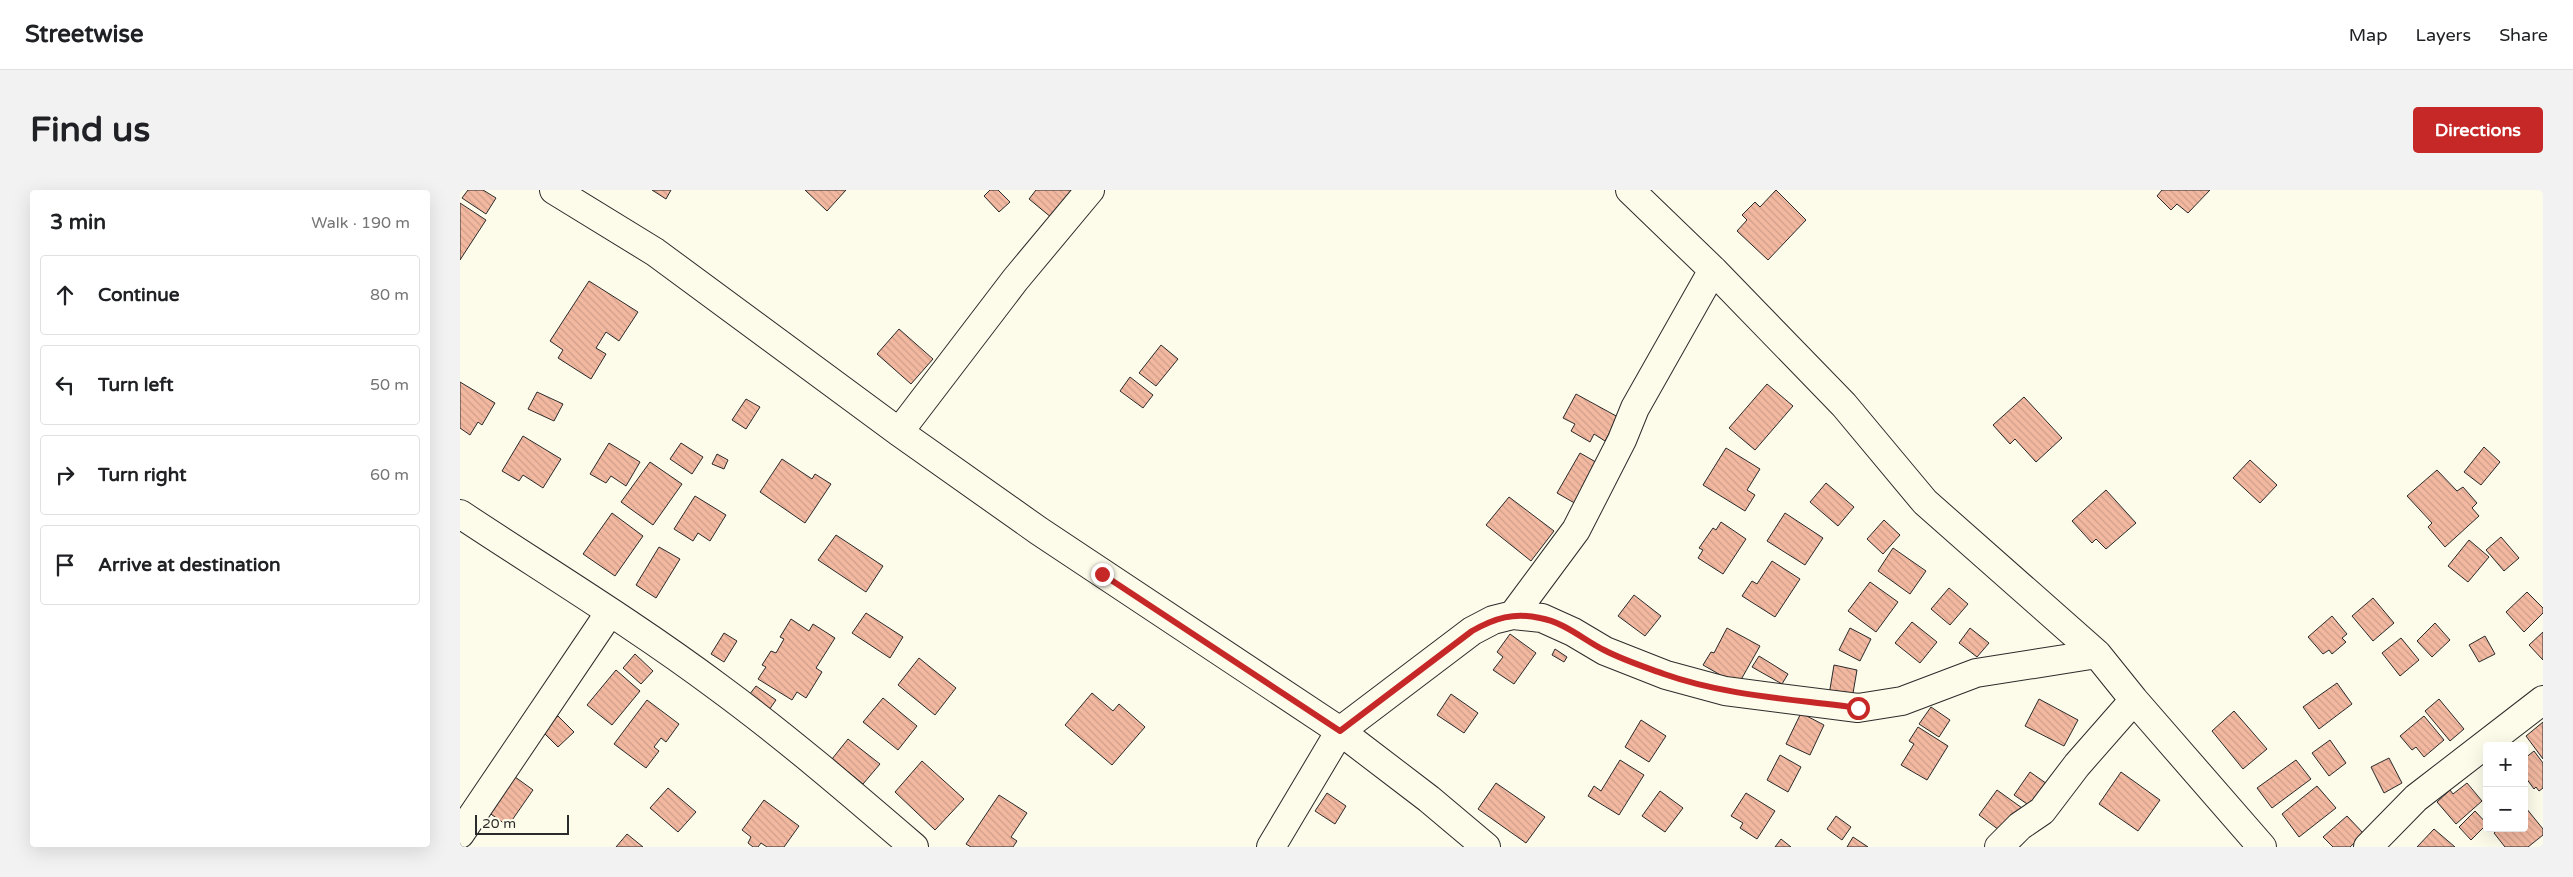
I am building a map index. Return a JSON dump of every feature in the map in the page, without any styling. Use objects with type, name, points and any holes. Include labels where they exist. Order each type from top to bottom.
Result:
[{"type":"street","points":[[554,190],[655,252],[899,432],[1123,588],[1340,731],[1429,799],[1486,847]]},
{"type":"street","points":[[899,432],[1015,280],[1090,190]]},
{"type":"street","points":[[1646,195],[1713,270],[1844,404],[1925,502],[2097,654],[2134,700],[2262,847]]},
{"type":"street","points":[[1513,615],[1576,530],[1622,440],[1635,408],[1713,270]]},
{"type":"street","points":[[460,514],[610,612],[716,686],[795,745],[914,847]]},
{"type":"street","points":[[460,834],[610,612]]},
{"type":"street","points":[[1271,847],[1340,731],[1472,631],[1493,620],[1513,615],[1542,618],[1573,632],[1605,651],[1666,675],[1725,691],[1858,708],[1902,701],[1976,673],[2097,654]]},
{"type":"street","points":[[1999,847],[2020,826],[2042,811],[2077,765],[2134,700]]},
{"type":"street","points":[[2368,847],[2416,798],[2543,700]]},
{"type":"building","points":[[468,190],[483,190],[496,198],[486,214],[462,198]]},
{"type":"building","points":[[652,190],[671,190],[666,199]]},
{"type":"building","points":[[805,190],[846,190],[827,211]]},
{"type":"building","points":[[990,190],[998,190],[1010,202],[999,212],[984,196]]},
{"type":"building","points":[[1036,190],[1076,190],[1052,218],[1029,199]]},
{"type":"building","points":[[1776,190],[1806,220],[1768,260],[1737,231],[1747,220],[1742,215],[1755,202],[1760,207]]},
{"type":"building","points":[[2162,190],[2210,190],[2188,213],[2177,204],[2171,210],[2157,196]]},
{"type":"building","points":[[460,203],[486,220],[460,260]]},
{"type":"building","points":[[589,281],[638,312],[619,341],[606,332],[596,348],[606,354],[591,379],[558,358],[563,350],[550,341]]},
{"type":"building","points":[[899,329],[933,359],[911,384],[877,354]]},
{"type":"building","points":[[1161,345],[1178,359],[1156,386],[1139,373]]},
{"type":"building","points":[[1130,377],[1153,395],[1143,408],[1120,391]]},
{"type":"building","points":[[460,382],[495,403],[482,425],[478,422],[470,435],[460,428]]},
{"type":"building","points":[[1767,384],[1793,406],[1755,450],[1729,428]]},
{"type":"building","points":[[537,392],[563,404],[554,421],[528,409]]},
{"type":"building","points":[[1576,394],[1618,417],[1605,441],[1594,434],[1590,442],[1571,431],[1575,424],[1563,418]]},
{"type":"building","points":[[2024,397],[2062,438],[2036,462],[2015,439],[2010,444],[1993,425]]},
{"type":"building","points":[[746,399],[760,407],[746,429],[732,420]]},
{"type":"building","points":[[523,436],[561,459],[543,488],[523,475],[519,481],[502,471]]},
{"type":"building","points":[[609,443],[640,462],[626,486],[611,476],[606,483],[590,474]]},
{"type":"building","points":[[681,443],[703,457],[692,474],[670,459]]},
{"type":"building","points":[[2484,447],[2500,462],[2481,485],[2464,472]]},
{"type":"building","points":[[1726,448],[1760,469],[1747,490],[1755,495],[1745,511],[1703,485]]},
{"type":"building","points":[[1580,453],[1601,465],[1578,505],[1557,493]]},
{"type":"building","points":[[717,454],[728,460],[724,469],[712,464]]},
{"type":"building","points":[[782,459],[812,479],[815,474],[831,484],[805,523],[760,492]]},
{"type":"building","points":[[2250,460],[2277,485],[2260,503],[2233,478]]},
{"type":"building","points":[[650,462],[682,484],[653,525],[621,502]]},
{"type":"building","points":[[2437,470],[2457,491],[2463,487],[2477,503],[2472,508],[2479,516],[2445,547],[2428,527],[2432,523],[2407,496]]},
{"type":"building","points":[[1826,483],[1854,507],[1838,526],[1810,502]]},
{"type":"building","points":[[2106,490],[2136,523],[2106,549],[2096,539],[2092,543],[2072,521]]},
{"type":"building","points":[[695,496],[726,515],[710,541],[698,533],[693,541],[674,529]]},
{"type":"building","points":[[1509,497],[1554,531],[1531,561],[1486,525]]},
{"type":"building","points":[[612,513],[643,536],[615,576],[583,554]]},
{"type":"building","points":[[1785,513],[1823,538],[1805,565],[1767,541]]},
{"type":"building","points":[[1884,520],[1900,535],[1883,554],[1867,539]]},
{"type":"building","points":[[1721,522],[1746,539],[1723,574],[1698,558],[1703,550],[1699,548],[1713,528],[1716,530]]},
{"type":"building","points":[[836,535],[883,566],[866,592],[818,560]]},
{"type":"building","points":[[2501,537],[2519,558],[2504,571],[2486,550]]},
{"type":"building","points":[[2469,540],[2489,557],[2468,582],[2448,566]]},
{"type":"building","points":[[659,547],[680,559],[656,598],[636,585]]},
{"type":"building","points":[[1893,548],[1926,571],[1910,594],[1878,571]]},
{"type":"building","points":[[1772,561],[1800,579],[1775,617],[1742,596],[1752,581],[1757,584]]},
{"type":"building","points":[[1870,582],[1898,602],[1876,632],[1848,611]]},
{"type":"building","points":[[1949,588],[1968,604],[1950,625],[1931,609]]},
{"type":"building","points":[[2527,592],[2543,608],[2543,613],[2524,632],[2506,612]]},
{"type":"building","points":[[1634,595],[1661,616],[1645,636],[1618,616]]},
{"type":"building","points":[[2373,598],[2394,623],[2373,641],[2352,616]]},
{"type":"building","points":[[866,613],[903,637],[890,658],[852,633]]},
{"type":"building","points":[[2332,616],[2347,634],[2342,638],[2346,642],[2332,654],[2329,650],[2323,654],[2308,637]]},
{"type":"building","points":[[791,619],[809,631],[813,624],[835,638],[816,668],[822,672],[806,698],[797,692],[792,700],[758,679],[766,667],[762,665],[771,651],[776,653],[784,639],[780,637]]},
{"type":"building","points":[[1912,622],[1937,642],[1920,663],[1895,643]]},
{"type":"building","points":[[2435,623],[2450,640],[2432,657],[2417,641]]},
{"type":"building","points":[[1727,628],[1760,646],[1738,685],[1703,665],[1711,652],[1714,653]]},
{"type":"building","points":[[1850,628],[1871,639],[1860,661],[1839,650]]},
{"type":"building","points":[[1970,628],[1989,643],[1977,657],[1959,643]]},
{"type":"building","points":[[2543,632],[2543,660],[2529,645]]},
{"type":"building","points":[[724,633],[737,641],[724,662],[711,654]]},
{"type":"building","points":[[1510,634],[1536,653],[1514,684],[1493,670],[1503,657],[1497,652]]},
{"type":"building","points":[[2485,636],[2495,654],[2479,662],[2469,645]]},
{"type":"building","points":[[2401,638],[2419,660],[2400,676],[2382,653]]},
{"type":"building","points":[[1555,649],[1567,657],[1564,662],[1552,655]]},
{"type":"building","points":[[635,654],[653,671],[641,684],[623,668]]},
{"type":"building","points":[[1759,656],[1788,674],[1782,684],[1752,667]]},
{"type":"building","points":[[919,658],[956,688],[935,715],[898,685]]},
{"type":"building","points":[[1834,665],[1857,670],[1852,699],[1829,695]]},
{"type":"building","points":[[616,670],[640,691],[612,725],[587,705]]},
{"type":"building","points":[[2337,683],[2352,704],[2319,729],[2303,707]]},
{"type":"building","points":[[756,686],[776,700],[769,710],[749,695]]},
{"type":"building","points":[[1092,693],[1113,711],[1119,704],[1145,727],[1112,765],[1065,725]]},
{"type":"building","points":[[1451,694],[1478,713],[1464,733],[1437,715]]},
{"type":"building","points":[[883,698],[917,726],[898,750],[863,722]]},
{"type":"building","points":[[2039,699],[2078,720],[2064,746],[2025,726]]},
{"type":"building","points":[[2439,699],[2464,729],[2450,741],[2425,711]]},
{"type":"building","points":[[647,700],[679,724],[666,742],[661,738],[654,747],[659,751],[646,768],[614,744]]},
{"type":"building","points":[[1931,707],[1950,720],[1939,737],[1919,724]]},
{"type":"building","points":[[2234,711],[2267,749],[2243,769],[2212,731]]},
{"type":"building","points":[[1801,713],[1824,725],[1810,755],[1786,744]]},
{"type":"building","points":[[558,716],[574,732],[558,747],[542,731]]},
{"type":"building","points":[[2424,716],[2444,740],[2424,757],[2416,747],[2412,750],[2400,736]]},
{"type":"building","points":[[1641,720],[1666,736],[1649,762],[1625,747]]},
{"type":"building","points":[[2543,722],[2543,759],[2526,736]]},
{"type":"building","points":[[1918,727],[1948,746],[1927,780],[1901,765],[1914,744],[1909,741]]},
{"type":"building","points":[[848,739],[880,764],[863,784],[832,759]]},
{"type":"building","points":[[2330,740],[2346,763],[2329,776],[2312,753]]},
{"type":"building","points":[[2534,751],[2543,763],[2543,788],[2539,791],[2536,787],[2534,789],[2528,781],[2528,756]]},
{"type":"building","points":[[1780,755],[1801,767],[1788,792],[1767,780]]},
{"type":"building","points":[[2389,758],[2402,783],[2384,793],[2371,767]]},
{"type":"building","points":[[1620,760],[1644,775],[1619,815],[1588,796],[1594,786],[1601,791]]},
{"type":"building","points":[[2296,760],[2311,779],[2272,808],[2257,788]]},
{"type":"building","points":[[922,761],[964,799],[935,830],[895,792]]},
{"type":"building","points":[[2030,772],[2050,786],[2033,808],[2014,795]]},
{"type":"building","points":[[2121,772],[2160,800],[2138,831],[2099,804]]},
{"type":"building","points":[[511,774],[533,790],[508,826],[485,810]]},
{"type":"building","points":[[1496,783],[1545,817],[1526,843],[1478,809]]},
{"type":"building","points":[[2467,783],[2482,801],[2456,824],[2437,802],[2450,790],[2453,794]]},
{"type":"building","points":[[2317,786],[2336,808],[2299,837],[2282,814]]},
{"type":"building","points":[[668,788],[696,812],[678,832],[650,808]]},
{"type":"building","points":[[1997,790],[2022,808],[2003,833],[1979,815]]},
{"type":"building","points":[[1660,791],[1683,808],[1665,832],[1642,816]]},
{"type":"building","points":[[1327,793],[1346,806],[1335,824],[1315,811]]},
{"type":"building","points":[[1746,793],[1775,811],[1757,839],[1740,828],[1743,823],[1731,816]]},
{"type":"building","points":[[999,795],[1027,813],[1011,837],[1017,841],[1013,847],[971,847],[966,844]]},
{"type":"building","points":[[764,800],[799,826],[784,847],[767,847],[761,843],[758,847],[753,847],[748,843],[751,837],[742,830]]},
{"type":"building","points":[[2528,810],[2543,829],[2543,835],[2528,847],[2505,847],[2494,833],[2528,832]]},
{"type":"building","points":[[2475,811],[2483,820],[2483,828],[2471,840],[2459,827]]},
{"type":"building","points":[[1836,816],[1851,827],[1842,840],[1827,829]]},
{"type":"building","points":[[2347,816],[2364,834],[2350,847],[2333,847],[2323,837]]},
{"type":"building","points":[[2434,829],[2455,847],[2417,847]]},
{"type":"building","points":[[627,834],[643,847],[616,847]]},
{"type":"building","points":[[1853,837],[1868,847],[1847,847]]},
{"type":"building","points":[[1781,839],[1791,847],[1775,847]]},
{"type":"route","points":[[1102,574],[1340,731],[1472,631],[1493,620],[1513,615],[1542,618],[1573,632],[1605,651],[1666,675],[1725,691],[1858,708]]}]
